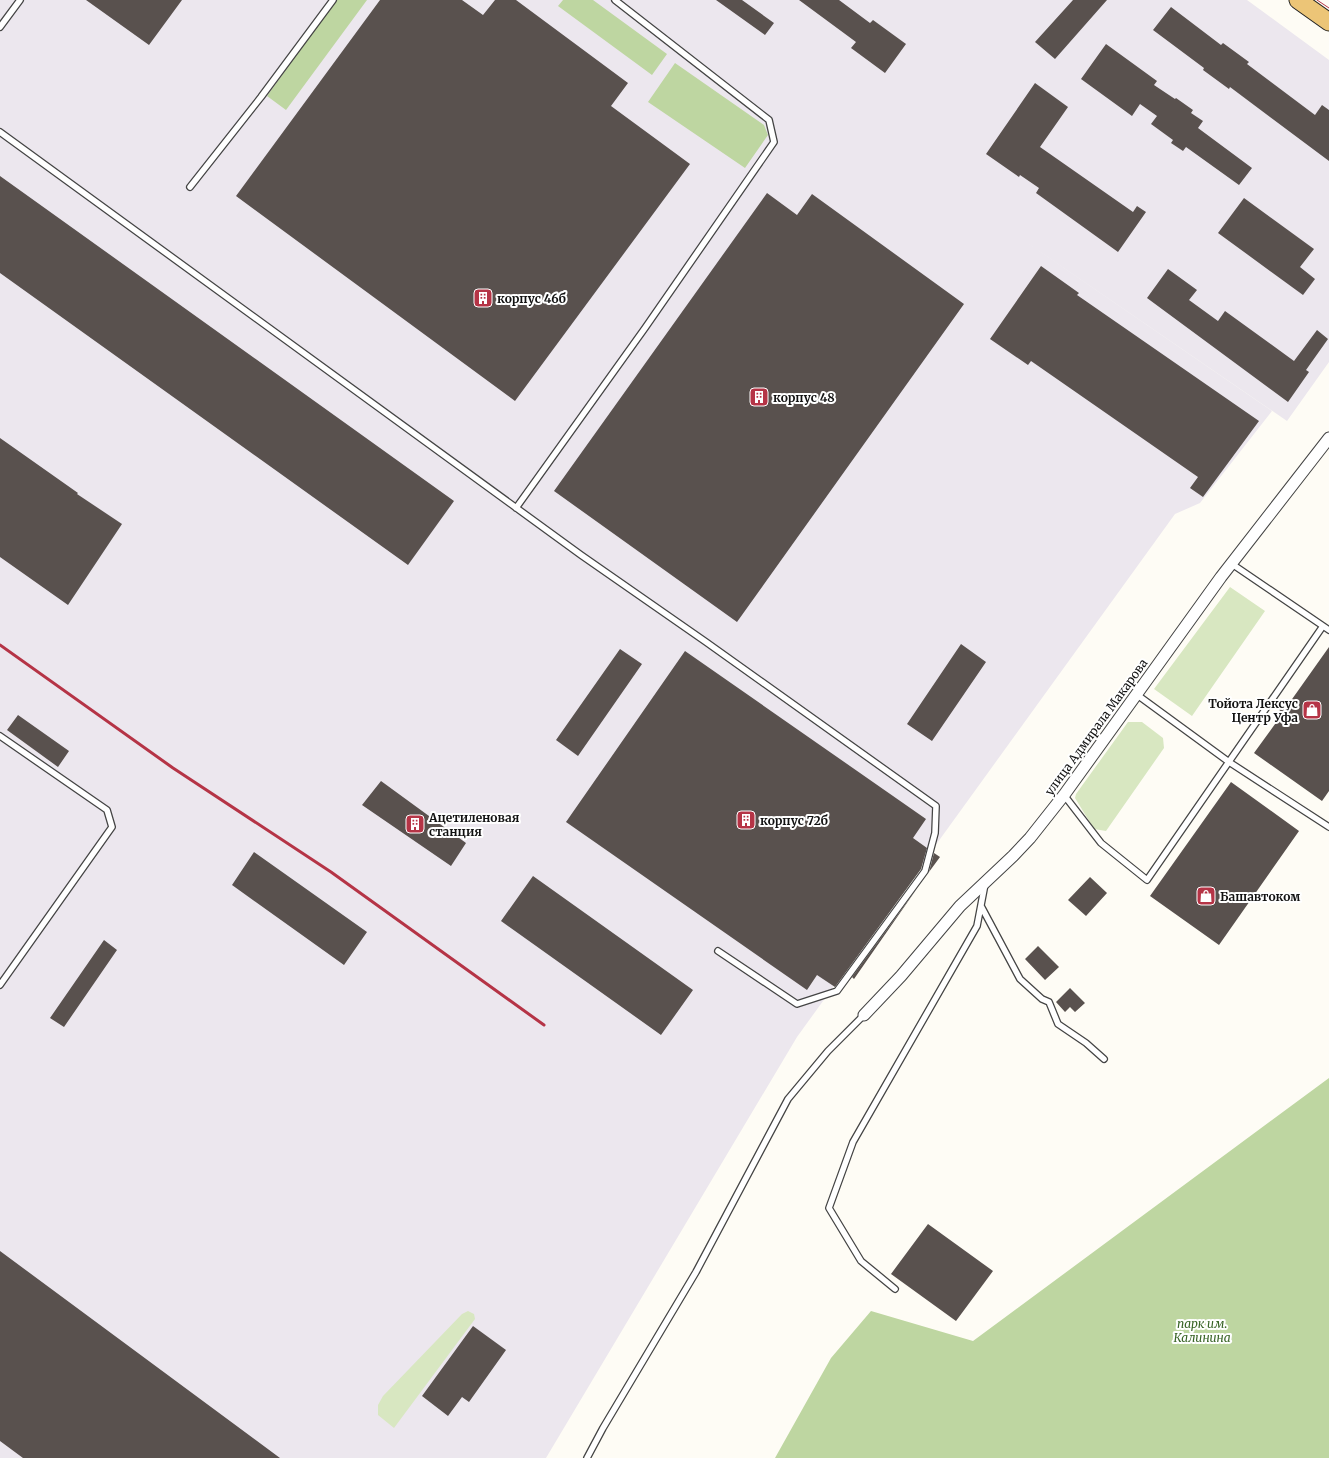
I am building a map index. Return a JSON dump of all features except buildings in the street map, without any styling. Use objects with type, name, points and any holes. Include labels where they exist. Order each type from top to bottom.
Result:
[{"type":"main road","points":[[1298,0],[1329,22]]},
{"type":"street","name":"улица Адмирала Макарова","points":[[864,1015],[901,976],[960,906],[1030,838],[1064,795],[1232,564],[1329,438]]},
{"type":"lane","points":[[0,28],[20,0]]},
{"type":"lane","points":[[190,187],[261,97],[333,0]]},
{"type":"lane","points":[[516,508],[645,328],[774,142],[769,120],[615,0]]},
{"type":"lane","points":[[0,132],[516,508],[936,806],[935,833],[925,871],[838,991],[797,1004],[718,951]]},
{"type":"lane","points":[[1232,564],[1329,630]]},
{"type":"lane","points":[[1064,795],[1101,843],[1147,880],[1323,626]]},
{"type":"lane","points":[[1136,694],[1229,762],[1329,827]]},
{"type":"lane","points":[[0,736],[106,810],[112,826],[0,985]]},
{"type":"lane","points":[[896,1290],[861,1261],[829,1208],[853,1142],[977,926],[986,881]]},
{"type":"lane","points":[[981,906],[1020,979],[1042,999],[1050,1002],[1058,1024],[1086,1043],[1104,1059]]},
{"type":"lane","points":[[587,1458],[603,1428],[696,1272],[788,1099],[828,1051],[864,1015]]},
{"type":"shaded area","points":[[0,0],[1247,0],[1329,60],[1329,362],[1287,421],[981,211],[1272,411],[1200,503],[1175,514],[797,1037],[546,1458],[0,1458]]},
{"type":"green space","points":[[336,0],[367,0],[286,110],[267,96]]},
{"type":"green space","points":[[563,0],[593,0],[667,54],[652,75],[558,6]]},
{"type":"green space","points":[[675,63],[764,125],[768,135],[745,168],[648,102]]},
{"type":"green space","points":[[1230,587],[1265,611],[1192,716],[1154,689]]},
{"type":"green space","points":[[1128,722],[1142,722],[1163,738],[1164,748],[1106,831],[1094,829],[1075,798],[1076,794]]},
{"type":"green space","name":"парк им. Калинина","points":[[1329,1078],[1329,1458],[775,1458],[831,1358],[871,1311],[973,1341]]},
{"type":"green space","points":[[468,1311],[474,1314],[475,1319],[394,1428],[378,1415],[378,1405],[383,1396],[462,1314]]},
{"type":"tram line","points":[[1317,0],[1329,8]]},
{"type":"railway","points":[[0,645],[173,768],[331,872],[544,1025]]},
{"type":"place","name":"корпус 46б","points":[[483,298]]},
{"type":"place","name":"корпус 48","points":[[759,397]]},
{"type":"place","name":"Тойота Лексус Центр Уфа","points":[[1312,710]]},
{"type":"place","name":"корпус 72б","points":[[746,820]]},
{"type":"place","name":"Ацетиленовая станция","points":[[415,824]]},
{"type":"place","name":"Башавтоком","points":[[1206,896]]}]
